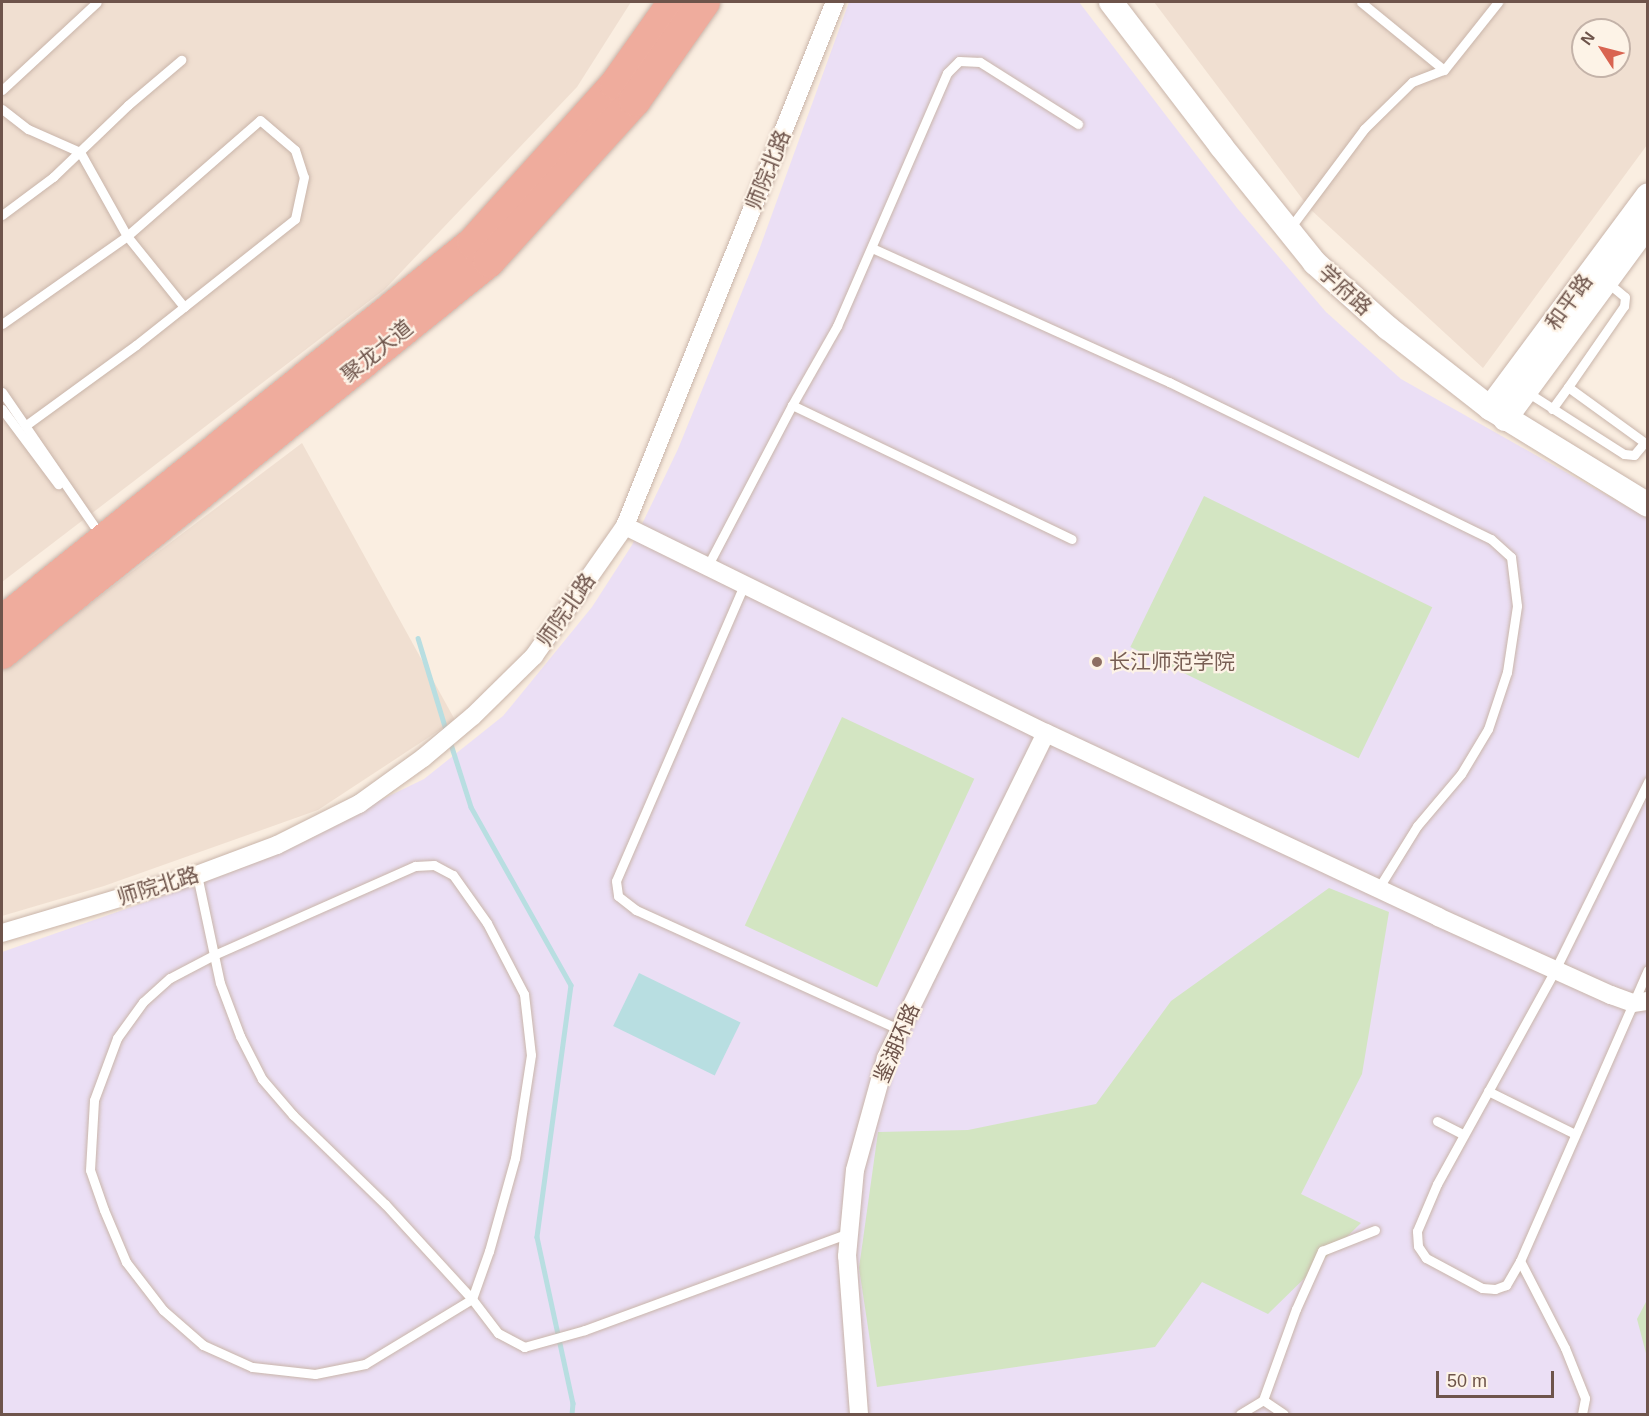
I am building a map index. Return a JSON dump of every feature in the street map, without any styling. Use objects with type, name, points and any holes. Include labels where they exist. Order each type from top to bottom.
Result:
[{"type":"highway","name":"聚龙大道","points":[[2,622],[473,243],[616,84],[674,2]]},
{"type":"highway","name":"聚龙大道","points":[[2,653],[489,261],[635,100],[704,2]]},
{"type":"street","name":"师院北路","points":[[2,933],[197,875],[277,845],[359,804],[423,758],[473,716],[534,656],[625,526],[835,2]]},
{"type":"street","name":"学府路","points":[[1111,2],[1316,263],[1388,327],[1498,414],[1647,505]]},
{"type":"street","name":"和平路","points":[[1498,414],[1647,195]]},
{"type":"street","name":"和平路","points":[[1498,414],[1526,391],[1647,224]]},
{"type":"street","points":[[625,526],[1046,733],[1378,889],[1555,970],[1640,1002]]},
{"type":"street","name":"鉴湖环路","points":[[859,1414],[847,1256],[855,1170],[886,1058],[1046,733]]},
{"type":"lane","points":[[2,90],[97,2]]},
{"type":"lane","points":[[1361,2],[1444,70]]},
{"type":"lane","points":[[1289,230],[1364,129],[1412,82],[1444,70],[1498,2]]},
{"type":"lane","points":[[2,215],[53,177],[128,105],[181,60]]},
{"type":"lane","points":[[707,567],[792,405],[837,326],[947,73],[959,61],[980,62],[1078,123]]},
{"type":"lane","points":[[2,108],[28,129],[80,152],[128,236],[184,308]]},
{"type":"lane","points":[[2,324],[128,236],[260,120],[295,150],[304,177],[295,219],[184,308],[25,426]]},
{"type":"lane","points":[[872,248],[1168,382],[1491,539],[1511,557],[1517,606],[1507,672],[1488,729],[1461,774],[1417,826],[1378,889]]},
{"type":"lane","points":[[1552,409],[1624,306],[1625,297],[1605,281]]},
{"type":"lane","points":[[1526,391],[1624,454],[1634,454],[1646,444],[1568,387]]},
{"type":"lane","points":[[2,392],[104,540]]},
{"type":"lane","points":[[792,405],[1072,539]]},
{"type":"lane","points":[[2,409],[104,540]]},
{"type":"lane","points":[[744,585],[616,880],[618,896],[636,910],[900,1030]]},
{"type":"lane","points":[[1647,782],[1555,970],[1429,1203],[1418,1231],[1418,1246],[1426,1258],[1482,1288],[1495,1289],[1506,1285],[1520,1261],[1575,1134],[1640,1002],[1647,970]]},
{"type":"lane","points":[[435,865],[453,875],[488,922],[524,994],[531,1055],[515,1158],[489,1251],[472,1299],[413,1337],[365,1364],[315,1374],[252,1367],[203,1345],[163,1310],[126,1262],[90,1170],[94,1100],[117,1038],[143,1002],[170,978],[214,955],[415,866],[435,865]]},
{"type":"lane","points":[[197,875],[220,983],[240,1036],[262,1079],[292,1115],[385,1204],[472,1299],[498,1332],[524,1347],[585,1330],[849,1233]]},
{"type":"lane","points":[[1488,1091],[1575,1134]]},
{"type":"lane","points":[[1437,1121],[1464,1135]]},
{"type":"lane","points":[[1240,1414],[1263,1400],[1296,1309],[1322,1251],[1375,1230]]},
{"type":"lane","points":[[1520,1261],[1565,1348],[1585,1398],[1582,1414]]},
{"type":"lane","points":[[1263,1400],[1284,1414]]},
{"type":"shaded area","points":[[2,2],[631,2],[577,87],[385,289],[2,582]]},
{"type":"shaded area","name":"长江师范学院","points":[[849,2],[1079,2],[1237,208],[1326,312],[1401,379],[1647,518],[1647,1414],[2,1414],[2,952],[232,872],[424,779],[503,716],[592,607],[632,545],[678,449],[759,250]]},
{"type":"shaded area","points":[[1154,2],[1647,2],[1647,145],[1483,368],[1310,209]]},
{"type":"shaded area","points":[[302,443],[455,720],[318,810],[104,886],[2,916],[2,670]]},
{"type":"green space","points":[[1204,496],[1432,607],[1359,758],[1130,647]]},
{"type":"green space","points":[[842,717],[974,779],[877,987],[745,925]]},
{"type":"green space","points":[[1329,888],[1389,912],[1362,1074],[1301,1194],[1361,1223],[1268,1314],[1202,1282],[1155,1347],[877,1387],[859,1268],[878,1132],[968,1130],[1096,1104],[1171,1001]]},
{"type":"green space","points":[[1647,1300],[1647,1357],[1637,1319]]},
{"type":"water","points":[[639,973],[741,1023],[715,1076],[613,1026]]},
{"type":"waterway","points":[[418,638],[447,733]]},
{"type":"waterway","points":[[450,741],[471,807],[571,985],[537,1237],[573,1403],[572,1414]]},
{"type":"place","name":"长江师范学院","points":[[1097,662]]}]
